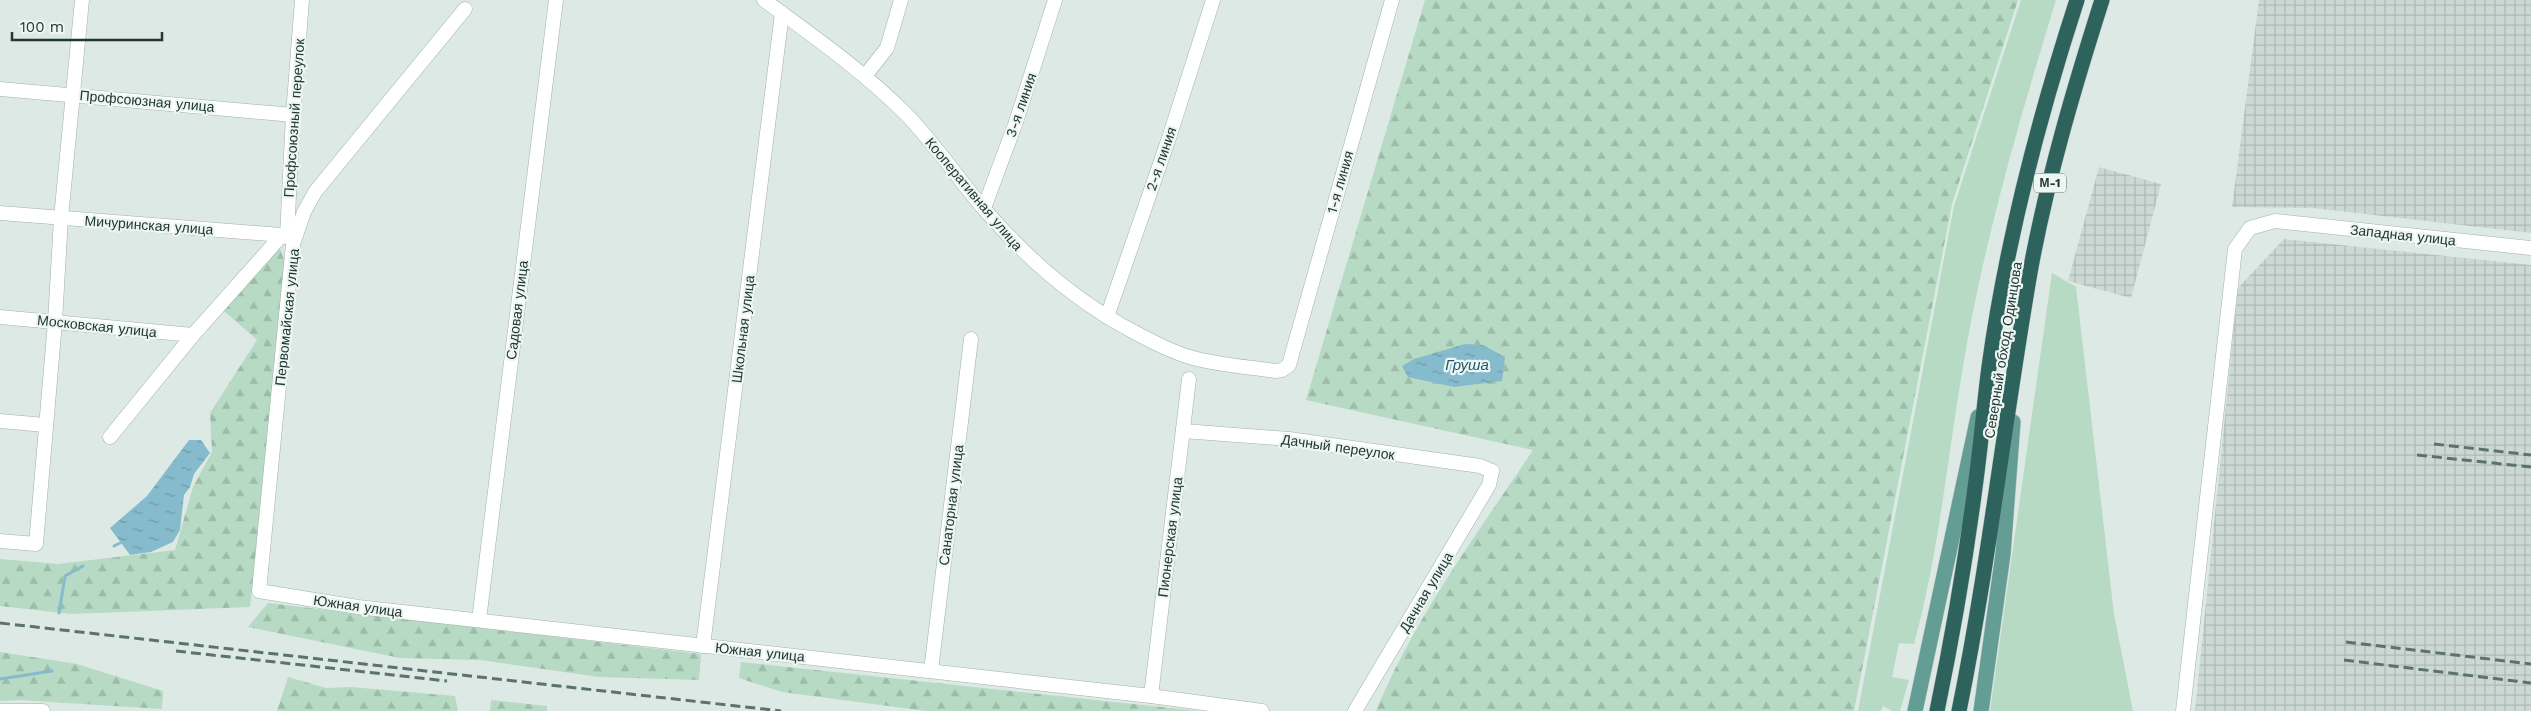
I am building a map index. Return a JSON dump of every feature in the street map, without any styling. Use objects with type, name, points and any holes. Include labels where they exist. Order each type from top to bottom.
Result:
[{"type":"highway","name":"Северный обход Одинцова","points":[[1937,711],[1961,586],[1989,366],[2007,263],[2023,188],[2051,78],[2076,0]]},
{"type":"highway","name":"Северный обход Одинцова","points":[[1959,711],[1982,590],[2031,267],[2074,86],[2102,0]]},
{"type":"main road","points":[[1915,711],[1989,366]]},
{"type":"main road","points":[[1981,711],[2003,554],[2016,370]]},
{"type":"street","points":[[0,541],[36,544],[55,322],[61,218],[82,0]]},
{"type":"street","name":"Профсоюзный переулок","points":[[288,238],[293,115],[302,0]]},
{"type":"street","name":"Садовая улица","points":[[479,620],[556,0]]},
{"type":"street","name":"Кооперативная улица","points":[[764,0],[865,76],[935,146],[1017,246],[1054,281],[1107,318],[1161,346],[1193,358],[1275,371],[1282,370],[1289,365]]},
{"type":"street","points":[[865,76],[887,48],[902,0]]},
{"type":"street","name":"3-я линия","points":[[984,208],[1016,122],[1055,0]]},
{"type":"street","name":"2-я линия","points":[[1107,318],[1169,138],[1213,0]]},
{"type":"street","name":"1-я линия","points":[[1289,365],[1392,0]]},
{"type":"street","name":"Первомайская улица","points":[[259,591],[288,238],[315,192],[465,9]]},
{"type":"street","name":"Школьная улица","points":[[703,646],[782,13]]},
{"type":"street","name":"Профсоюзная улица","points":[[0,89],[293,115]]},
{"type":"street","name":"Мичуринская улица","points":[[0,213],[288,238]]},
{"type":"street","name":"Западная улица","points":[[2183,711],[2235,250],[2250,228],[2275,221],[2531,248]]},
{"type":"street","points":[[110,437],[193,336],[288,238]]},
{"type":"street","name":"Московская улица","points":[[0,316],[193,336]]},
{"type":"street","name":"Санаторная улица","points":[[931,671],[971,339]]},
{"type":"street","name":"Пионерская улица","points":[[1151,696],[1189,379]]},
{"type":"street","points":[[0,421],[45,425]]},
{"type":"street","name":"Дачный переулок","points":[[1183,431],[1289,439],[1480,466],[1492,471]]},
{"type":"street","name":"Дачная улица","points":[[1355,711],[1489,485],[1492,471]]},
{"type":"street","name":"Южная улица","points":[[259,591],[358,607],[1151,696],[1262,711]]},
{"type":"street","points":[[0,711],[43,711]]},
{"type":"shaded area","points":[[2259,0],[2531,0],[2531,233],[2313,208],[2232,207]]},
{"type":"shaded area","points":[[2099,167],[2161,184],[2131,298],[2068,281]]},
{"type":"shaded area","points":[[2284,239],[2531,265],[2531,711],[2195,711],[2238,288]]},
{"type":"green space","points":[[1425,0],[2018,0],[1952,204],[1854,711],[1376,711],[1409,642],[1428,609],[1533,450],[1306,400]]},
{"type":"green space","points":[[2021,0],[2056,0],[2017,132],[1973,309],[1931,572],[1923,608],[1914,644],[1899,643],[1892,677],[1909,680],[1900,711],[1892,711],[1883,706],[1881,711],[1858,711],[1954,206]]},
{"type":"green space","points":[[279,246],[286,265],[250,607],[71,614],[0,606],[0,559],[58,564],[175,550],[193,487],[212,452],[210,413],[257,340],[223,310]]},
{"type":"green space","points":[[2052,273],[2076,287],[2114,614],[2133,711],[1990,711]]},
{"type":"green space","points":[[268,603],[701,654],[699,680],[599,677],[481,660],[400,658],[248,627]]},
{"type":"green space","points":[[0,652],[77,664],[163,691],[162,709],[19,700],[0,701]]},
{"type":"green space","points":[[741,662],[1199,711],[926,711],[782,692],[739,678]]},
{"type":"green space","points":[[288,677],[326,688],[351,687],[455,696],[458,711],[277,711]]},
{"type":"green space","points":[[491,700],[547,706],[547,711],[490,711]]},
{"type":"water","name":"Груша","points":[[1465,344],[1483,345],[1505,357],[1502,381],[1454,387],[1408,377],[1402,366],[1414,359]]},
{"type":"water","points":[[189,440],[201,440],[210,453],[194,474],[190,487],[184,495],[180,530],[173,542],[151,552],[130,555],[110,528],[147,496]]},
{"type":"waterway","points":[[114,546],[120,543]]},
{"type":"waterway","points":[[59,613],[65,576],[83,566]]},
{"type":"waterway","points":[[0,679],[52,671]]},
{"type":"railway","points":[[2434,444],[2531,455]]},
{"type":"railway","points":[[2417,455],[2531,467]]},
{"type":"railway","points":[[0,623],[781,711]]},
{"type":"railway","points":[[2346,642],[2531,664]]},
{"type":"railway","points":[[176,651],[447,681]]},
{"type":"railway","points":[[2344,660],[2531,683]]}]
